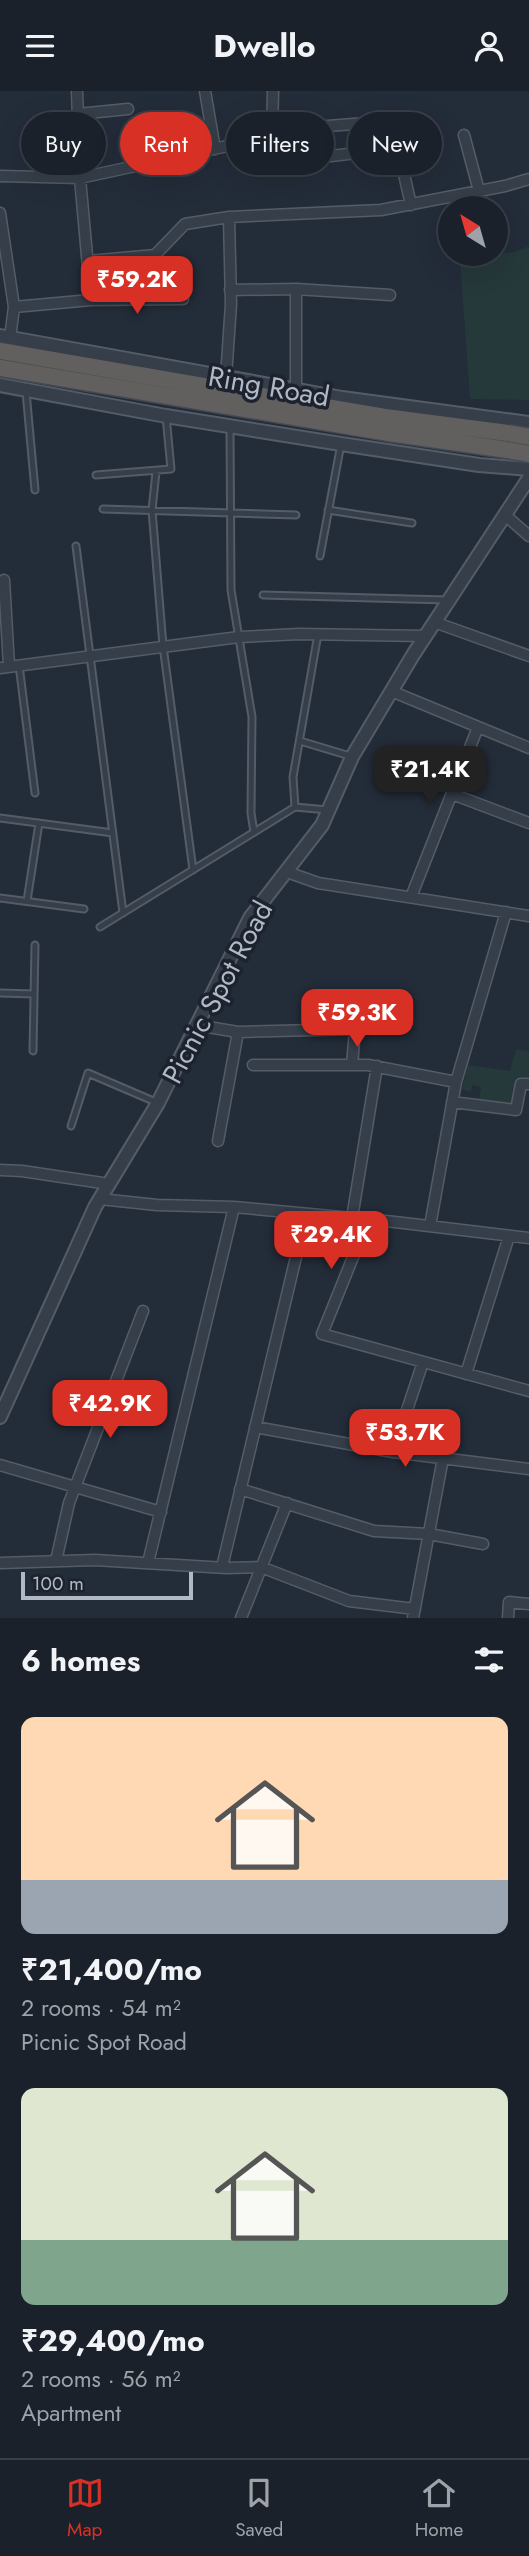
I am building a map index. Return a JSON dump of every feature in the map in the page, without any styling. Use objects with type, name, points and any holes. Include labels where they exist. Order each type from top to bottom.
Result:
[{"type":"highway","name":"Ring Road","points":[[3,341],[385,417],[510,427],[529,437]]},
{"type":"highway","name":"Ring Road","points":[[0,368],[529,454]]},
{"type":"street","points":[[77,91],[78,112]]},
{"type":"street","points":[[205,91],[215,149]]},
{"type":"street","points":[[0,176],[80,178],[215,149],[272,132],[273,91]]},
{"type":"street","points":[[98,112],[128,109]]},
{"type":"street","points":[[464,135],[478,191]]},
{"type":"street","points":[[80,175],[91,300]]},
{"type":"street","points":[[404,175],[411,205]]},
{"type":"street","points":[[88,261],[155,255],[185,224],[229,218],[381,210],[529,179]]},
{"type":"street","points":[[0,213],[14,307],[3,341],[510,427],[529,423]]},
{"type":"street","points":[[226,377],[230,290],[229,218]]},
{"type":"street","points":[[230,290],[296,289],[390,295]]},
{"type":"street","points":[[296,289],[296,390]]},
{"type":"street","points":[[14,307],[91,300],[183,299]]},
{"type":"street","points":[[0,385],[166,416],[341,444],[529,469]]},
{"type":"street","points":[[507,467],[510,427]]},
{"type":"street","name":"Picnic Spot Road","points":[[0,1417],[4,1397],[100,1199],[158,1103],[250,918],[321,825],[352,757],[391,691],[529,478]]},
{"type":"street","points":[[505,515],[529,536]]},
{"type":"street","points":[[4,580],[9,666],[239,637],[318,634],[425,636]]},
{"type":"street","points":[[434,622],[529,655]]},
{"type":"street","points":[[391,691],[529,748]]},
{"type":"street","points":[[411,897],[478,727]]},
{"type":"street","points":[[452,794],[527,823],[529,809]]},
{"type":"street","points":[[287,872],[318,883],[529,916]]},
{"type":"street","points":[[430,1226],[456,1082],[506,912]]},
{"type":"street","points":[[196,1025],[238,1032],[355,1029],[352,1065]]},
{"type":"street","points":[[218,1140],[238,1032]]},
{"type":"street","points":[[253,1065],[377,1066],[456,1082]]},
{"type":"street","points":[[352,1218],[377,1066]]},
{"type":"street","points":[[452,1102],[516,1110],[521,1084],[529,1084]]},
{"type":"street","points":[[0,1170],[109,1184]]},
{"type":"street","points":[[100,1199],[157,1205],[234,1207],[529,1238]]},
{"type":"street","points":[[148,1563],[234,1207]]},
{"type":"street","points":[[222,1567],[306,1215]]},
{"type":"street","points":[[368,1220],[322,1334],[529,1391]]},
{"type":"street","points":[[466,1374],[509,1236]]},
{"type":"street","points":[[56,1561],[75,1488],[143,1311]]},
{"type":"street","points":[[393,1452],[423,1362]]},
{"type":"street","points":[[254,1427],[393,1452],[529,1469]]},
{"type":"street","points":[[0,1563],[95,1560],[261,1567],[349,1601],[414,1614],[443,1458]]},
{"type":"street","points":[[0,1465],[160,1512]]},
{"type":"street","points":[[240,1489],[374,1531],[429,1534],[483,1544]]},
{"type":"street","points":[[240,1618],[287,1503]]},
{"type":"street","points":[[508,1618],[509,1602],[529,1604]]},
{"type":"lane","points":[[26,389],[35,490]]},
{"type":"lane","points":[[96,475],[171,469],[166,416]]},
{"type":"lane","points":[[230,425],[231,590],[252,717],[251,813],[254,832]]},
{"type":"lane","points":[[320,556],[341,444]]},
{"type":"lane","points":[[156,472],[152,510],[163,646],[193,870]]},
{"type":"lane","points":[[103,509],[296,515]]},
{"type":"lane","points":[[328,510],[412,523]]},
{"type":"lane","points":[[76,545],[123,913]]},
{"type":"lane","points":[[263,595],[449,600]]},
{"type":"lane","points":[[295,807],[293,777],[318,634]]},
{"type":"lane","points":[[9,666],[35,793]]},
{"type":"lane","points":[[300,741],[352,757]]},
{"type":"lane","points":[[100,927],[295,807],[328,810]]},
{"type":"lane","points":[[0,818],[113,833]]},
{"type":"lane","points":[[27,901],[39,823]]},
{"type":"lane","points":[[0,898],[84,909]]},
{"type":"lane","points":[[33,1051],[35,945]]},
{"type":"lane","points":[[0,993],[34,994]]},
{"type":"lane","points":[[71,1126],[88,1073],[158,1103]]},
{"type":"shaded area","points":[[529,246],[529,400],[470,399],[460,266],[508,266],[508,253]]},
{"type":"shaded area","points":[[516,1049],[529,1051],[529,1077],[516,1078],[513,1103],[479,1100],[481,1087],[473,1085],[470,1092],[462,1089],[468,1065],[510,1071]]}]
